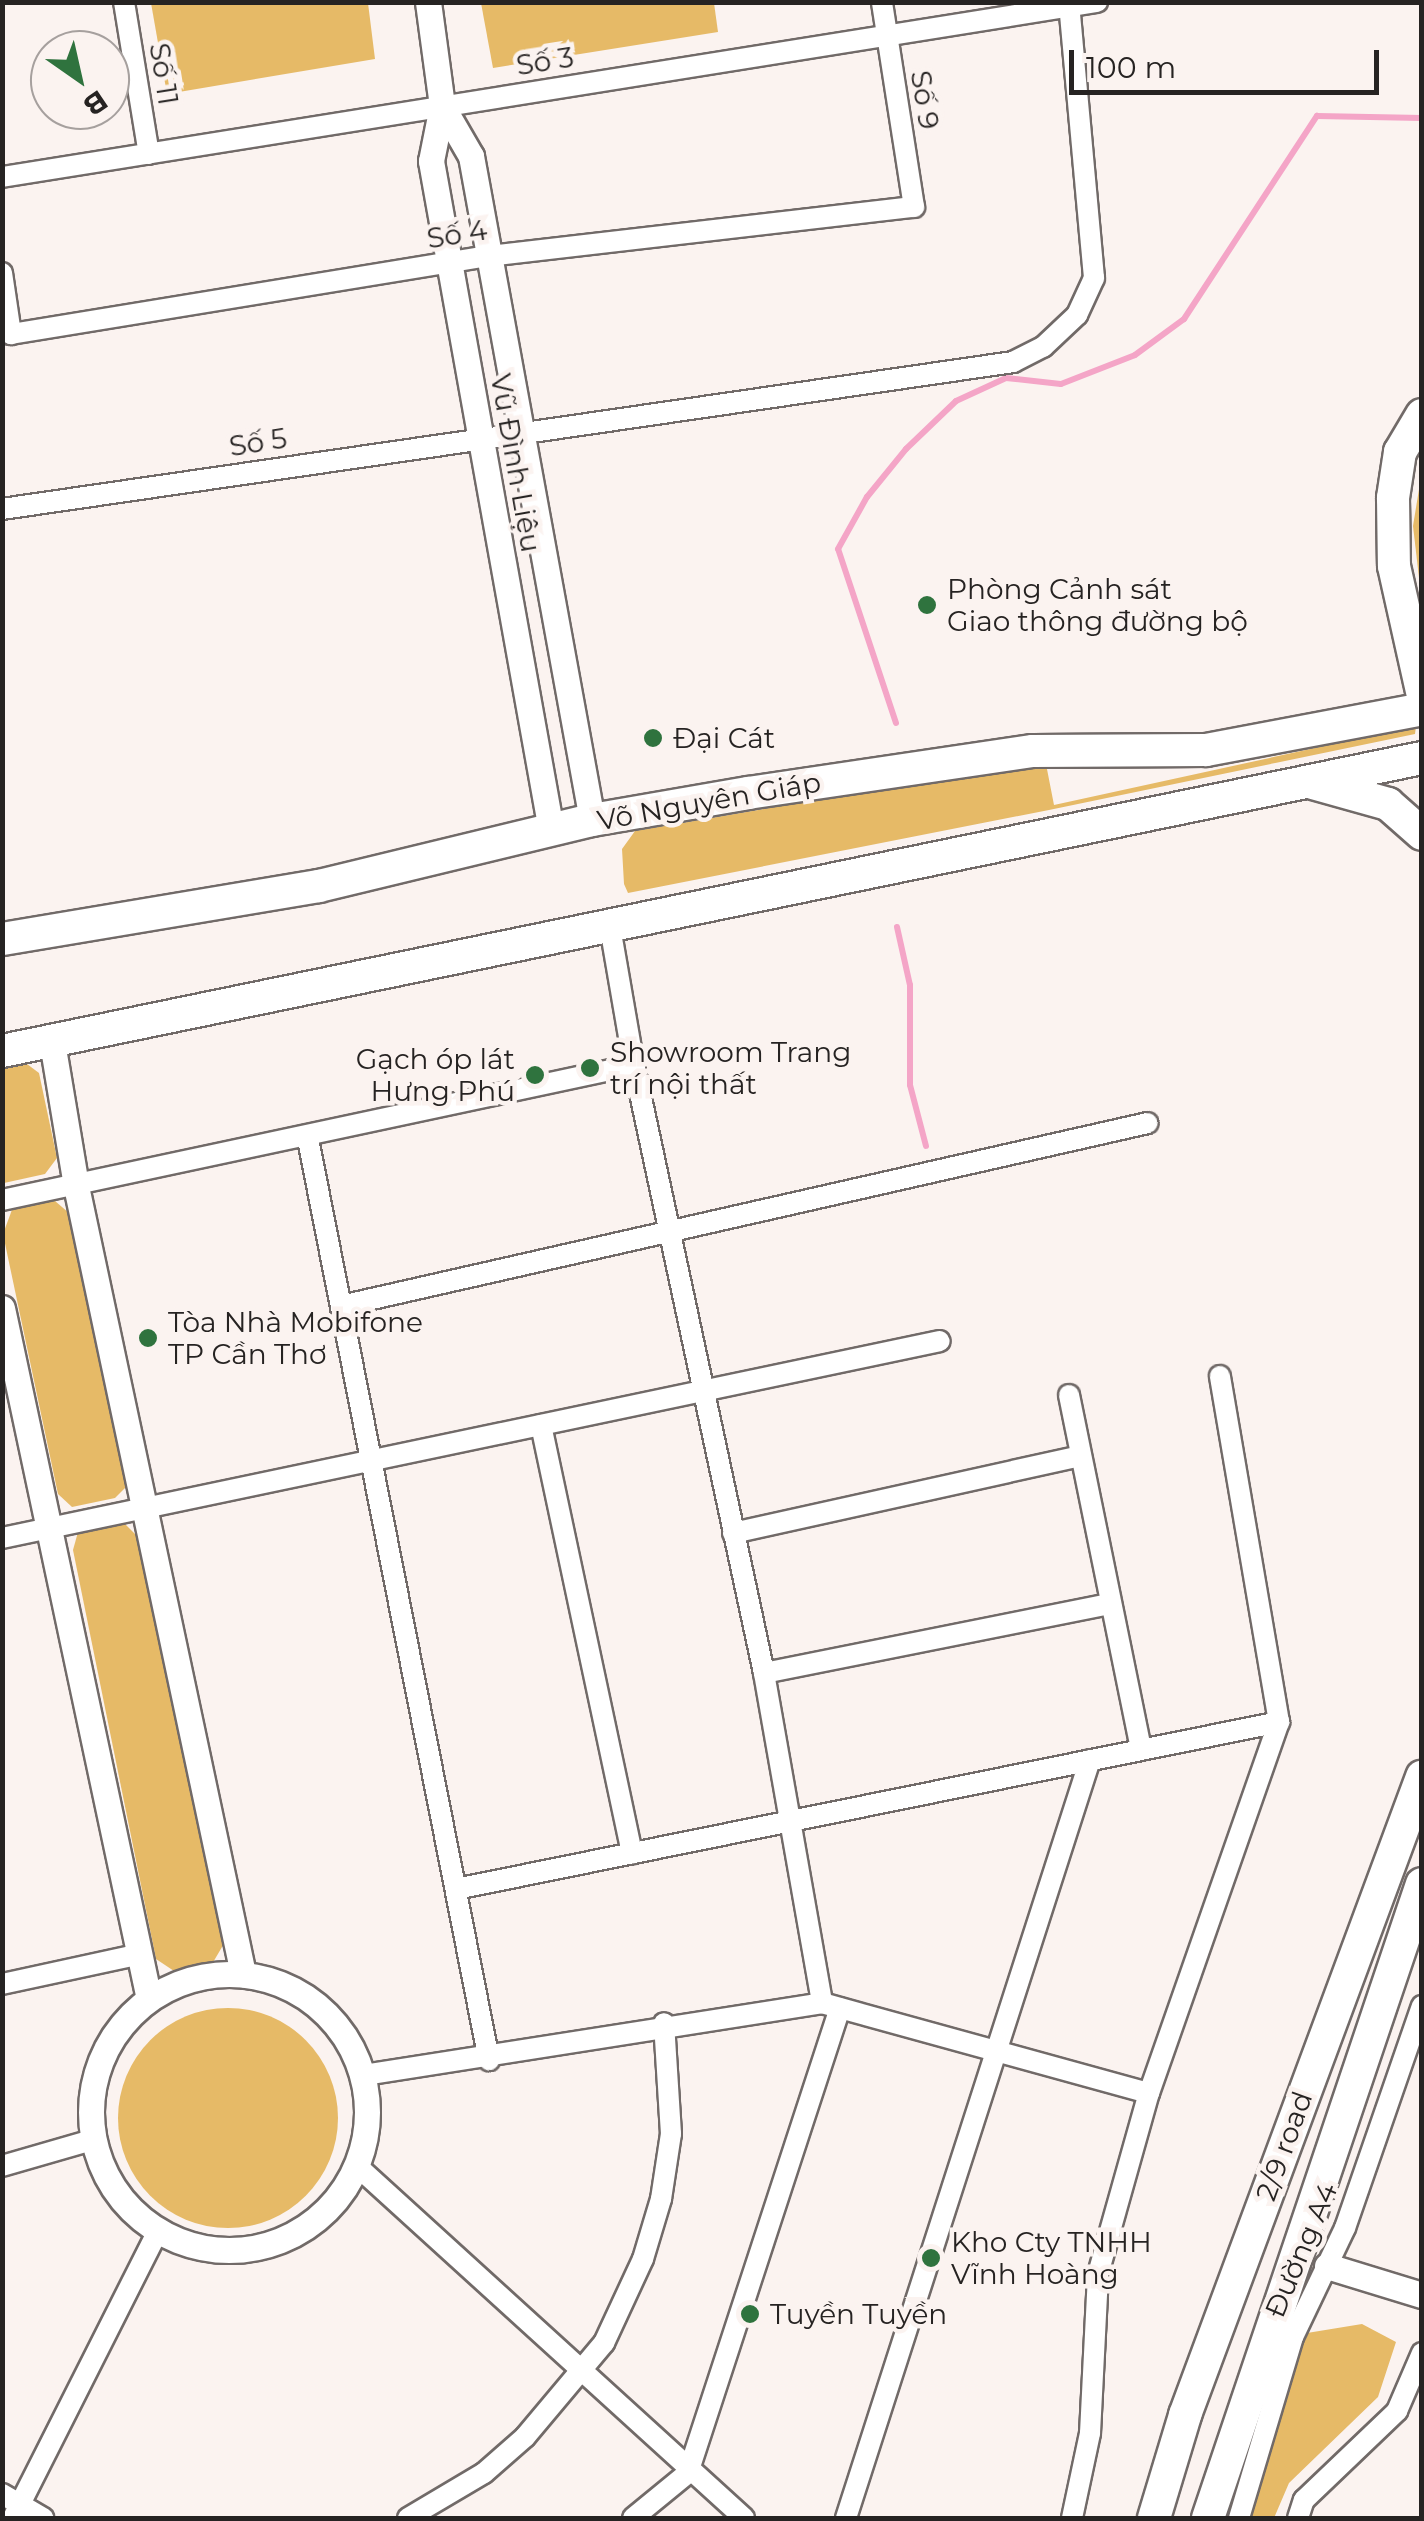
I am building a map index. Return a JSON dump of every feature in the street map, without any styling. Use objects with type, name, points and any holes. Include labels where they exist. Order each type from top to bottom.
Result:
[{"type":"highway","points":[[1422,414],[1400,452],[1393,498],[1394,566],[1422,691]]},
{"type":"highway","name":"Võ Nguyên Giáp","points":[[2,939],[318,886],[592,820],[1034,750],[1206,750],[1422,709]]},
{"type":"highway","points":[[2,1051],[610,921],[1422,758]]},
{"type":"highway","points":[[1298,780],[1388,804],[1422,834]]},
{"type":"highway","name":"2/9 road","points":[[1154,2518],[1186,2415],[1416,1789],[1422,1763]]},
{"type":"highway","name":"2/9 road","points":[[1208,2518],[1422,1884]]},
{"type":"street","name":"Số 11","points":[[124,2],[149,154]]},
{"type":"street","name":"Vũ Đình Liệu","points":[[428,2],[442,106],[431,160],[551,830]]},
{"type":"street","name":"Số 9","points":[[882,2],[914,206]]},
{"type":"street","name":"Số 3","points":[[2,177],[887,32],[1098,2]]},
{"type":"street","name":"Số 5","points":[[2,509],[521,430],[964,374],[1043,347],[1077,315],[1094,278],[1070,5]]},
{"type":"street","name":"Vũ Đình Liệu","points":[[442,106],[471,156],[592,820]]},
{"type":"street","name":"Số 4","points":[[2,273],[11,334],[490,256],[914,206]]},
{"type":"street","points":[[610,921],[634,1065],[831,2006],[688,2473],[633,2518]]},
{"type":"street","points":[[52,1042],[76,1186],[243,1974]]},
{"type":"street","points":[[2,1200],[308,1138],[634,1065]]},
{"type":"street","points":[[341,1306],[1148,1123]]},
{"type":"street","points":[[308,1138],[490,2060]]},
{"type":"street","points":[[2,1308],[149,1999]]},
{"type":"street","points":[[2,1538],[940,1341]]},
{"type":"street","points":[[1072,2518],[1090,2432],[1098,2274],[1149,2093],[1279,1722],[1220,1376]]},
{"type":"street","points":[[1069,1396],[1140,1750]]},
{"type":"street","points":[[542,1425],[632,1853]]},
{"type":"street","points":[[732,1533],[1081,1456]]},
{"type":"street","points":[[764,1672],[1110,1604]]},
{"type":"street","points":[[456,1889],[1279,1722]]},
{"type":"street","points":[[846,2518],[1090,1760]]},
{"type":"street","points":[[2,1984],[141,1954]]},
{"type":"street","points":[[243,1974],[284,1984],[319,2006],[347,2037],[364,2075],[368,2121],[357,2166],[334,2203],[300,2231],[259,2247],[215,2250],[158,2231],[108,2181],[92,2140],[90,2100],[100,2061],[120,2026],[149,1999],[194,1978],[243,1974]]},
{"type":"street","points":[[364,2075],[490,2060],[664,2024],[831,2006],[1149,2093]]},
{"type":"street","name":"Đường A4","points":[[1239,2518],[1293,2337],[1327,2266],[1422,2006]]},
{"type":"street","points":[[408,2518],[484,2473],[584,2374],[624,2304],[661,2199],[671,2134],[664,2024]]},
{"type":"street","points":[[2,2166],[92,2140]]},
{"type":"street","points":[[357,2166],[688,2473],[744,2518]]},
{"type":"street","points":[[43,2518],[11,2506],[158,2231]]},
{"type":"street","points":[[1327,2266],[1422,2295]]},
{"type":"street","points":[[1298,2518],[1304,2500],[1397,2410],[1422,2352]]},
{"type":"shaded area","points":[[151,3],[368,3],[375,59],[167,94]]},
{"type":"shaded area","points":[[481,3],[714,3],[718,32],[493,68]]},
{"type":"shaded area","points":[[1421,477],[1421,595],[1413,526]]},
{"type":"shaded area","points":[[1416,726],[1415,734],[1049,810],[628,893],[624,884],[622,849],[635,831],[1039,762],[1046,764],[1054,805]]},
{"type":"shaded area","points":[[27,1064],[39,1073],[57,1158],[45,1174],[4,1183],[3,1069]]},
{"type":"shaded area","points":[[55,1201],[69,1213],[128,1485],[115,1498],[72,1507],[58,1494],[3,1234],[13,1207]]},
{"type":"shaded area","points":[[125,1524],[141,1540],[225,1942],[212,1964],[174,1971],[156,1959],[73,1550],[78,1532]]},
{"type":"shaded area","points":[[228,2008],[270,2016],[306,2040],[330,2076],[338,2118],[330,2160],[306,2196],[270,2220],[228,2228],[186,2220],[150,2196],[126,2160],[118,2118],[126,2076],[150,2040],[186,2016]]},
{"type":"shaded area","points":[[1362,2324],[1396,2342],[1378,2397],[1289,2483],[1274,2518],[1245,2518],[1307,2333]]},
{"type":"waterway","points":[[896,723],[838,549],[867,497],[906,449],[956,401],[1006,378],[1061,384],[1135,355],[1184,319],[1317,116],[1422,118]]},
{"type":"waterway","points":[[897,927],[910,985],[910,1085],[926,1146]]},
{"type":"place","name":"Phòng Cảnh sát Giao thông đường bộ","points":[[927,605]]},
{"type":"place","name":"Đại Cát","points":[[653,738]]},
{"type":"place","name":"Showroom Trang trí nội thất","points":[[590,1068]]},
{"type":"place","name":"Gạch óp lát Hưng Phú","points":[[535,1075]]},
{"type":"place","name":"Tòa Nhà Mobifone TP Cần Thơ","points":[[148,1338]]},
{"type":"place","name":"Kho Cty TNHH Vĩnh Hoàng","points":[[931,2258]]},
{"type":"place","name":"Tuyền Tuyền","points":[[750,2314]]}]
